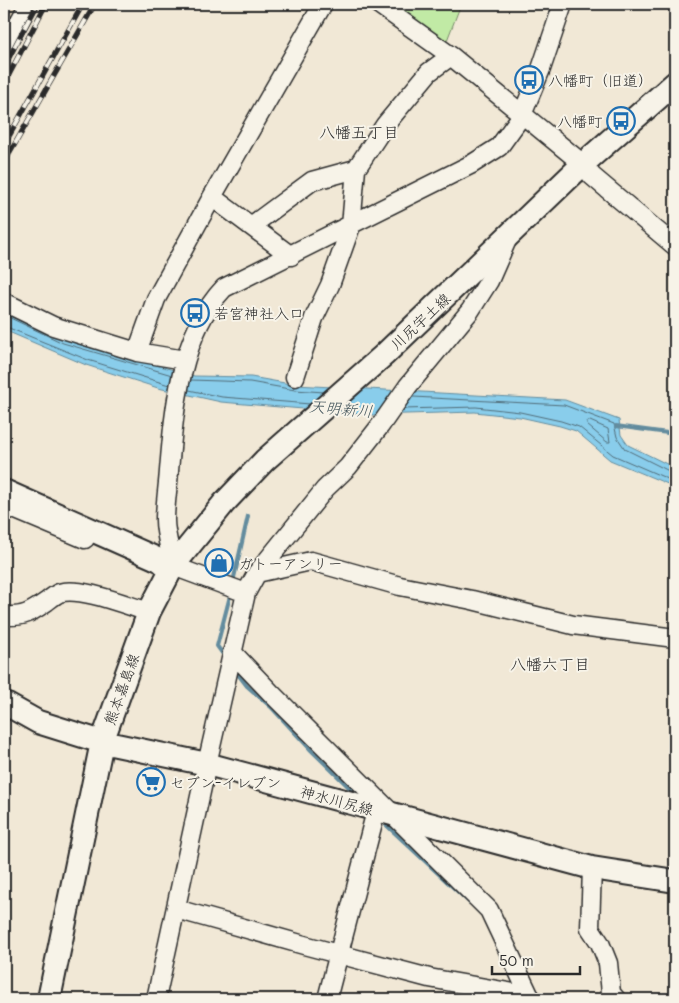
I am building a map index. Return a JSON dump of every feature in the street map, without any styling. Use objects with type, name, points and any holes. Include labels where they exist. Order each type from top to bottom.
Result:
[{"type":"main road","name":"川尻宇土線","points":[[173,566],[224,503],[265,460],[305,422],[384,355],[583,164],[675,83]]},
{"type":"main road","points":[[4,491],[173,566]]},
{"type":"main road","name":"熊本嘉島線","points":[[49,999],[102,742],[149,612],[173,566]]},
{"type":"main road","name":"神水川尻線","points":[[4,703],[38,722],[102,742],[207,764],[386,814],[592,868],[675,881]]},
{"type":"street","points":[[4,49],[28,4]]},
{"type":"street","points":[[138,352],[156,299],[212,197],[323,4]]},
{"type":"street","points":[[378,4],[451,56],[583,164],[592,176],[675,246]]},
{"type":"street","points":[[173,566],[165,522],[173,419],[185,360],[201,319],[212,301],[224,288],[472,164],[499,147],[522,114],[541,69],[563,4]]},
{"type":"street","points":[[295,376],[314,318],[330,285],[351,226],[356,169],[385,125],[430,72],[451,56]]},
{"type":"street","points":[[252,226],[312,181],[356,169]]},
{"type":"street","points":[[212,197],[291,256]]},
{"type":"street","points":[[156,999],[246,593],[257,573],[325,489],[348,467],[408,386],[470,311],[489,281],[510,236]]},
{"type":"street","points":[[4,302],[53,326],[138,352],[185,360]]},
{"type":"street","points":[[4,481],[135,538],[173,566]]},
{"type":"street","points":[[4,505],[140,561],[173,566],[246,593]]},
{"type":"street","points":[[257,573],[311,561],[400,586],[472,600],[573,625],[675,638]]},
{"type":"street","points":[[4,616],[20,617],[33,611],[58,594],[70,591],[149,612]]},
{"type":"street","points":[[232,652],[386,814],[489,910],[531,998]]},
{"type":"street","points":[[327,999],[386,814]]},
{"type":"street","points":[[592,868],[590,928],[600,943],[608,963],[611,992],[616,999]]},
{"type":"street","points":[[176,908],[429,978],[531,998]]},
{"type":"shaded area","points":[[4,4],[19,4],[4,31]]},
{"type":"green space","points":[[392,4],[461,4],[446,43]]},
{"type":"water","name":"天明新川","points":[[4,310],[64,338],[194,376],[251,377],[296,385],[565,400],[619,420],[621,435],[628,445],[675,468],[675,487],[610,460],[576,431],[520,417],[475,412],[373,415],[221,402],[158,388],[86,365],[4,330]]},
{"type":"waterway","points":[[616,426],[675,434]]},
{"type":"waterway","points":[[233,582],[248,516]]},
{"type":"waterway","points":[[225,657],[217,646],[231,592]]},
{"type":"waterway","points":[[234,669],[247,686],[271,707],[356,794]]},
{"type":"waterway","points":[[382,821],[470,903]]},
{"type":"railway","points":[[4,67],[37,4]]},
{"type":"railway","points":[[4,84],[46,4]]},
{"type":"railway","points":[[4,145],[83,4]]},
{"type":"railway","points":[[4,163],[95,4]]},
{"type":"place","name":"八幡町（旧道）","points":[[529,80]]},
{"type":"place","name":"八幡町","points":[[621,121]]},
{"type":"place","name":"若宮神社入口","points":[[195,313]]},
{"type":"place","name":"ガトーアンリー","points":[[219,563]]},
{"type":"place","name":"セブン-イレブン","points":[[151,782]]},
{"type":"district","name":"八幡五丁目","points":[[359,131]]},
{"type":"district","name":"八幡六丁目","points":[[550,663]]}]
